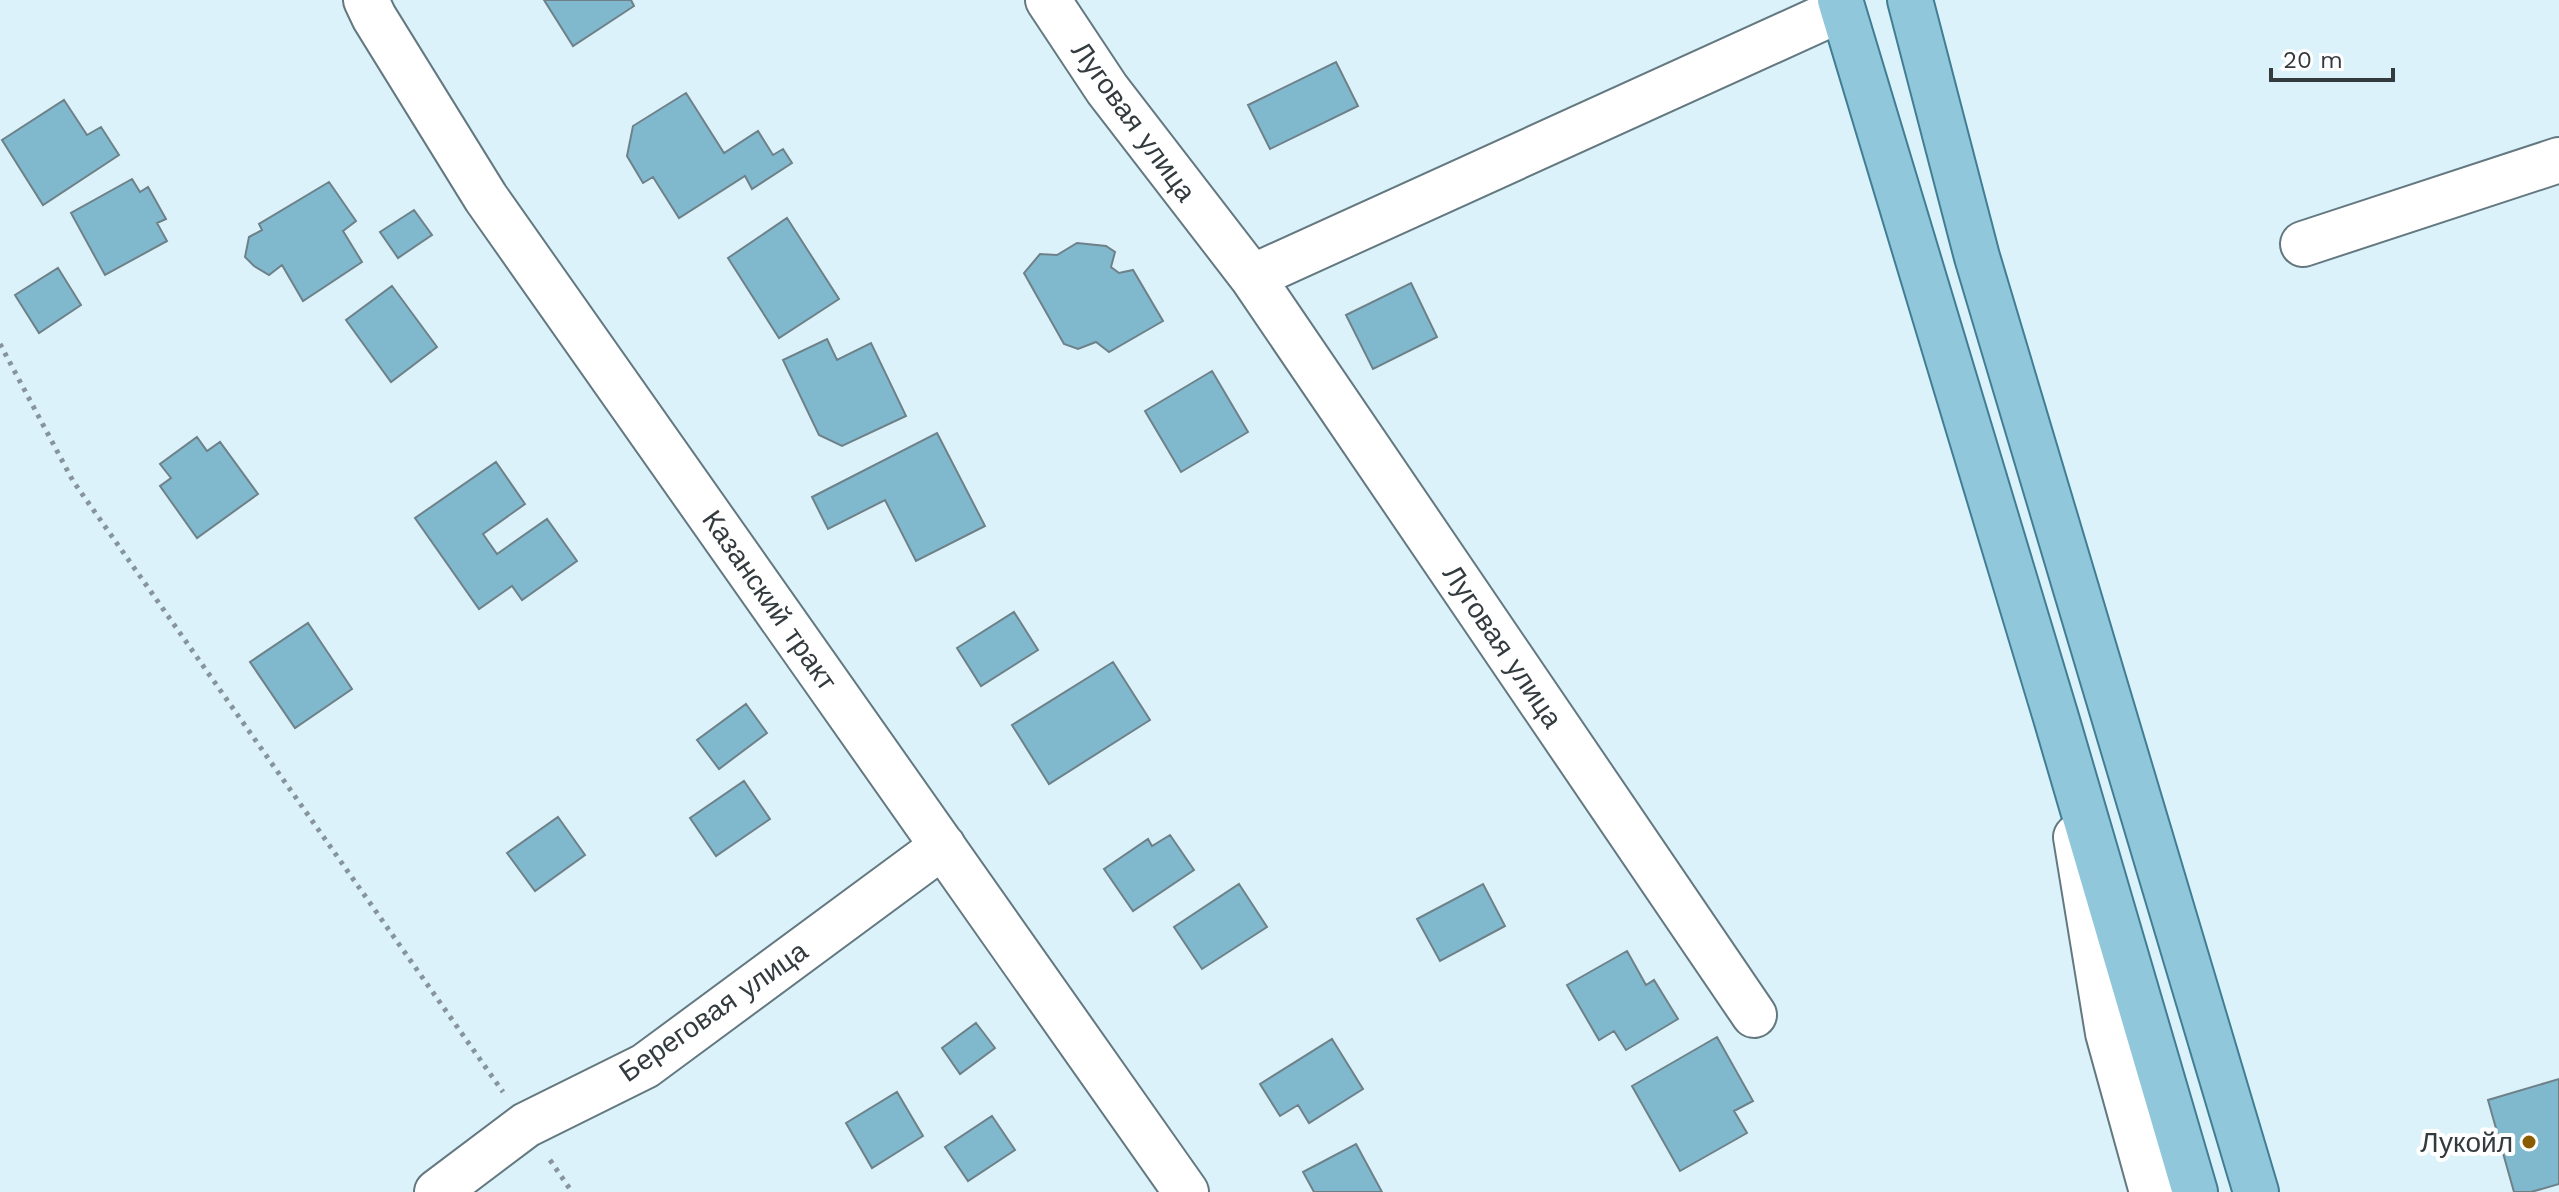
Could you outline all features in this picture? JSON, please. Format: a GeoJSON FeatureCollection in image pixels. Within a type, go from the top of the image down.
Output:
{"type":"FeatureCollection","features":[{"type":"Feature","properties":{"kind":"main road"},"geometry":{"type":"LineString","coordinates":[[1910,0],[1977,257],[2256,1192]]}},
{"type":"Feature","properties":{"kind":"main road"},"geometry":{"type":"LineString","coordinates":[[1841,4],[2195,1192]]}},
{"type":"Feature","properties":{"kind":"street","name":"Казанский тракт"},"geometry":{"type":"LineString","coordinates":[[366,0],[486,198],[1186,1192]]}},
{"type":"Feature","properties":{"kind":"street","name":"Луговая улица"},"geometry":{"type":"LineString","coordinates":[[1048,0],[1107,89],[1252,277],[1754,1015]]}},
{"type":"Feature","properties":{"kind":"street"},"geometry":{"type":"LineString","coordinates":[[1252,277],[1841,4]]}},
{"type":"Feature","properties":{"kind":"street"},"geometry":{"type":"LineString","coordinates":[[2303,244],[2559,160]]}},
{"type":"Feature","properties":{"kind":"street"},"geometry":{"type":"LineString","coordinates":[[2057,721],[2108,1033],[2152,1192]]}},
{"type":"Feature","properties":{"kind":"street","name":"Береговая улица"},"geometry":{"type":"LineString","coordinates":[[437,1192],[526,1125],[645,1066],[943,846]]}},
{"type":"Feature","properties":{"kind":"path"},"geometry":{"type":"LineString","coordinates":[[0,344],[73,481],[526,1125]]}},
{"type":"Feature","properties":{"kind":"building"},"geometry":{"type":"Polygon","coordinates":[[[544,0],[631,0],[634,6],[573,46],[544,0]]]}},
{"type":"Feature","properties":{"kind":"building"},"geometry":{"type":"Polygon","coordinates":[[[1336,62],[1358,106],[1270,149],[1248,105],[1336,62]]]}},
{"type":"Feature","properties":{"kind":"building"},"geometry":{"type":"Polygon","coordinates":[[[686,93],[724,153],[758,131],[773,155],[783,149],[792,163],[752,189],[745,176],[679,218],[653,177],[643,183],[627,156],[633,126],[686,93]]]}},
{"type":"Feature","properties":{"kind":"building"},"geometry":{"type":"Polygon","coordinates":[[[64,100],[87,135],[101,127],[119,155],[43,205],[2,140],[64,100]]]}},
{"type":"Feature","properties":{"kind":"building"},"geometry":{"type":"Polygon","coordinates":[[[132,179],[140,192],[148,187],[166,219],[157,223],[167,241],[105,275],[71,213],[132,179]]]}},
{"type":"Feature","properties":{"kind":"building"},"geometry":{"type":"Polygon","coordinates":[[[329,182],[356,221],[343,231],[362,262],[303,301],[282,265],[269,275],[245,257],[249,237],[262,230],[259,224],[329,182]]]}},
{"type":"Feature","properties":{"kind":"building"},"geometry":{"type":"Polygon","coordinates":[[[414,210],[432,235],[398,258],[380,232],[414,210]]]}},
{"type":"Feature","properties":{"kind":"building"},"geometry":{"type":"Polygon","coordinates":[[[787,218],[839,299],[779,338],[728,258],[787,218]]]}},
{"type":"Feature","properties":{"kind":"building"},"geometry":{"type":"Polygon","coordinates":[[[1077,243],[1106,246],[1115,252],[1111,267],[1119,273],[1133,270],[1163,321],[1109,352],[1096,342],[1078,349],[1064,344],[1024,273],[1040,254],[1057,255],[1077,243]]]}},
{"type":"Feature","properties":{"kind":"building"},"geometry":{"type":"Polygon","coordinates":[[[58,268],[81,305],[39,333],[15,295],[58,268]]]}},
{"type":"Feature","properties":{"kind":"building"},"geometry":{"type":"Polygon","coordinates":[[[1411,283],[1437,337],[1373,369],[1346,315],[1411,283]]]}},
{"type":"Feature","properties":{"kind":"building"},"geometry":{"type":"Polygon","coordinates":[[[392,286],[437,347],[391,382],[346,320],[392,286]]]}},
{"type":"Feature","properties":{"kind":"building"},"geometry":{"type":"Polygon","coordinates":[[[827,339],[837,360],[871,343],[906,416],[842,446],[819,435],[783,360],[827,339]]]}},
{"type":"Feature","properties":{"kind":"building"},"geometry":{"type":"Polygon","coordinates":[[[1212,371],[1248,432],[1181,472],[1145,411],[1212,371]]]}},
{"type":"Feature","properties":{"kind":"building"},"geometry":{"type":"Polygon","coordinates":[[[937,433],[985,526],[916,561],[885,500],[828,529],[812,497],[937,433]]]}},
{"type":"Feature","properties":{"kind":"building"},"geometry":{"type":"Polygon","coordinates":[[[197,437],[207,451],[220,442],[258,494],[197,538],[160,486],[171,478],[160,464],[197,437]]]}},
{"type":"Feature","properties":{"kind":"building"},"geometry":{"type":"Polygon","coordinates":[[[496,462],[525,504],[483,534],[497,554],[547,519],[577,561],[522,600],[512,586],[479,609],[415,518],[496,462]]]}},
{"type":"Feature","properties":{"kind":"building"},"geometry":{"type":"Polygon","coordinates":[[[1014,612],[1038,650],[981,686],[957,648],[1014,612]]]}},
{"type":"Feature","properties":{"kind":"building"},"geometry":{"type":"Polygon","coordinates":[[[308,623],[352,689],[295,728],[250,662],[308,623]]]}},
{"type":"Feature","properties":{"kind":"building"},"geometry":{"type":"Polygon","coordinates":[[[1113,662],[1150,720],[1049,784],[1012,725],[1113,662]]]}},
{"type":"Feature","properties":{"kind":"building"},"geometry":{"type":"Polygon","coordinates":[[[746,704],[767,733],[719,769],[697,740],[746,704]]]}},
{"type":"Feature","properties":{"kind":"building"},"geometry":{"type":"Polygon","coordinates":[[[744,781],[770,819],[716,856],[690,818],[744,781]]]}},
{"type":"Feature","properties":{"kind":"building"},"geometry":{"type":"Polygon","coordinates":[[[558,817],[585,855],[535,891],[507,853],[558,817]]]}},
{"type":"Feature","properties":{"kind":"building"},"geometry":{"type":"Polygon","coordinates":[[[1170,835],[1194,870],[1133,911],[1104,869],[1148,839],[1152,846],[1170,835]]]}},
{"type":"Feature","properties":{"kind":"building"},"geometry":{"type":"Polygon","coordinates":[[[1239,884],[1267,927],[1202,969],[1174,927],[1239,884]]]}},
{"type":"Feature","properties":{"kind":"building"},"geometry":{"type":"Polygon","coordinates":[[[1483,884],[1505,926],[1440,961],[1417,919],[1483,884]]]}},
{"type":"Feature","properties":{"kind":"building"},"geometry":{"type":"Polygon","coordinates":[[[1627,951],[1646,985],[1654,980],[1678,1019],[1626,1050],[1614,1031],[1599,1040],[1567,985],[1627,951]]]}},
{"type":"Feature","properties":{"kind":"building"},"geometry":{"type":"Polygon","coordinates":[[[976,1023],[995,1048],[960,1074],[942,1048],[976,1023]]]}},
{"type":"Feature","properties":{"kind":"building"},"geometry":{"type":"Polygon","coordinates":[[[1717,1037],[1753,1101],[1734,1111],[1747,1133],[1680,1171],[1632,1086],[1717,1037]]]}},
{"type":"Feature","properties":{"kind":"building"},"geometry":{"type":"Polygon","coordinates":[[[1332,1039],[1363,1089],[1309,1123],[1298,1105],[1280,1116],[1260,1084],[1332,1039]]]}},
{"type":"Feature","properties":{"kind":"building","name":"Лукойл"},"geometry":{"type":"Polygon","coordinates":[[[2559,1079],[2559,1184],[2531,1192],[2514,1192],[2488,1100],[2559,1079]]]}},
{"type":"Feature","properties":{"kind":"building"},"geometry":{"type":"Polygon","coordinates":[[[897,1092],[923,1136],[872,1168],[846,1123],[897,1092]]]}},
{"type":"Feature","properties":{"kind":"building"},"geometry":{"type":"Polygon","coordinates":[[[992,1116],[1015,1150],[968,1181],[945,1147],[992,1116]]]}},
{"type":"Feature","properties":{"kind":"building"},"geometry":{"type":"Polygon","coordinates":[[[1356,1144],[1382,1192],[1314,1192],[1303,1172],[1356,1144]]]}},
{"type":"Feature","properties":{"kind":"place","name":"Лукойл"},"geometry":{"type":"Point","coordinates":[2529,1142]}}]}
